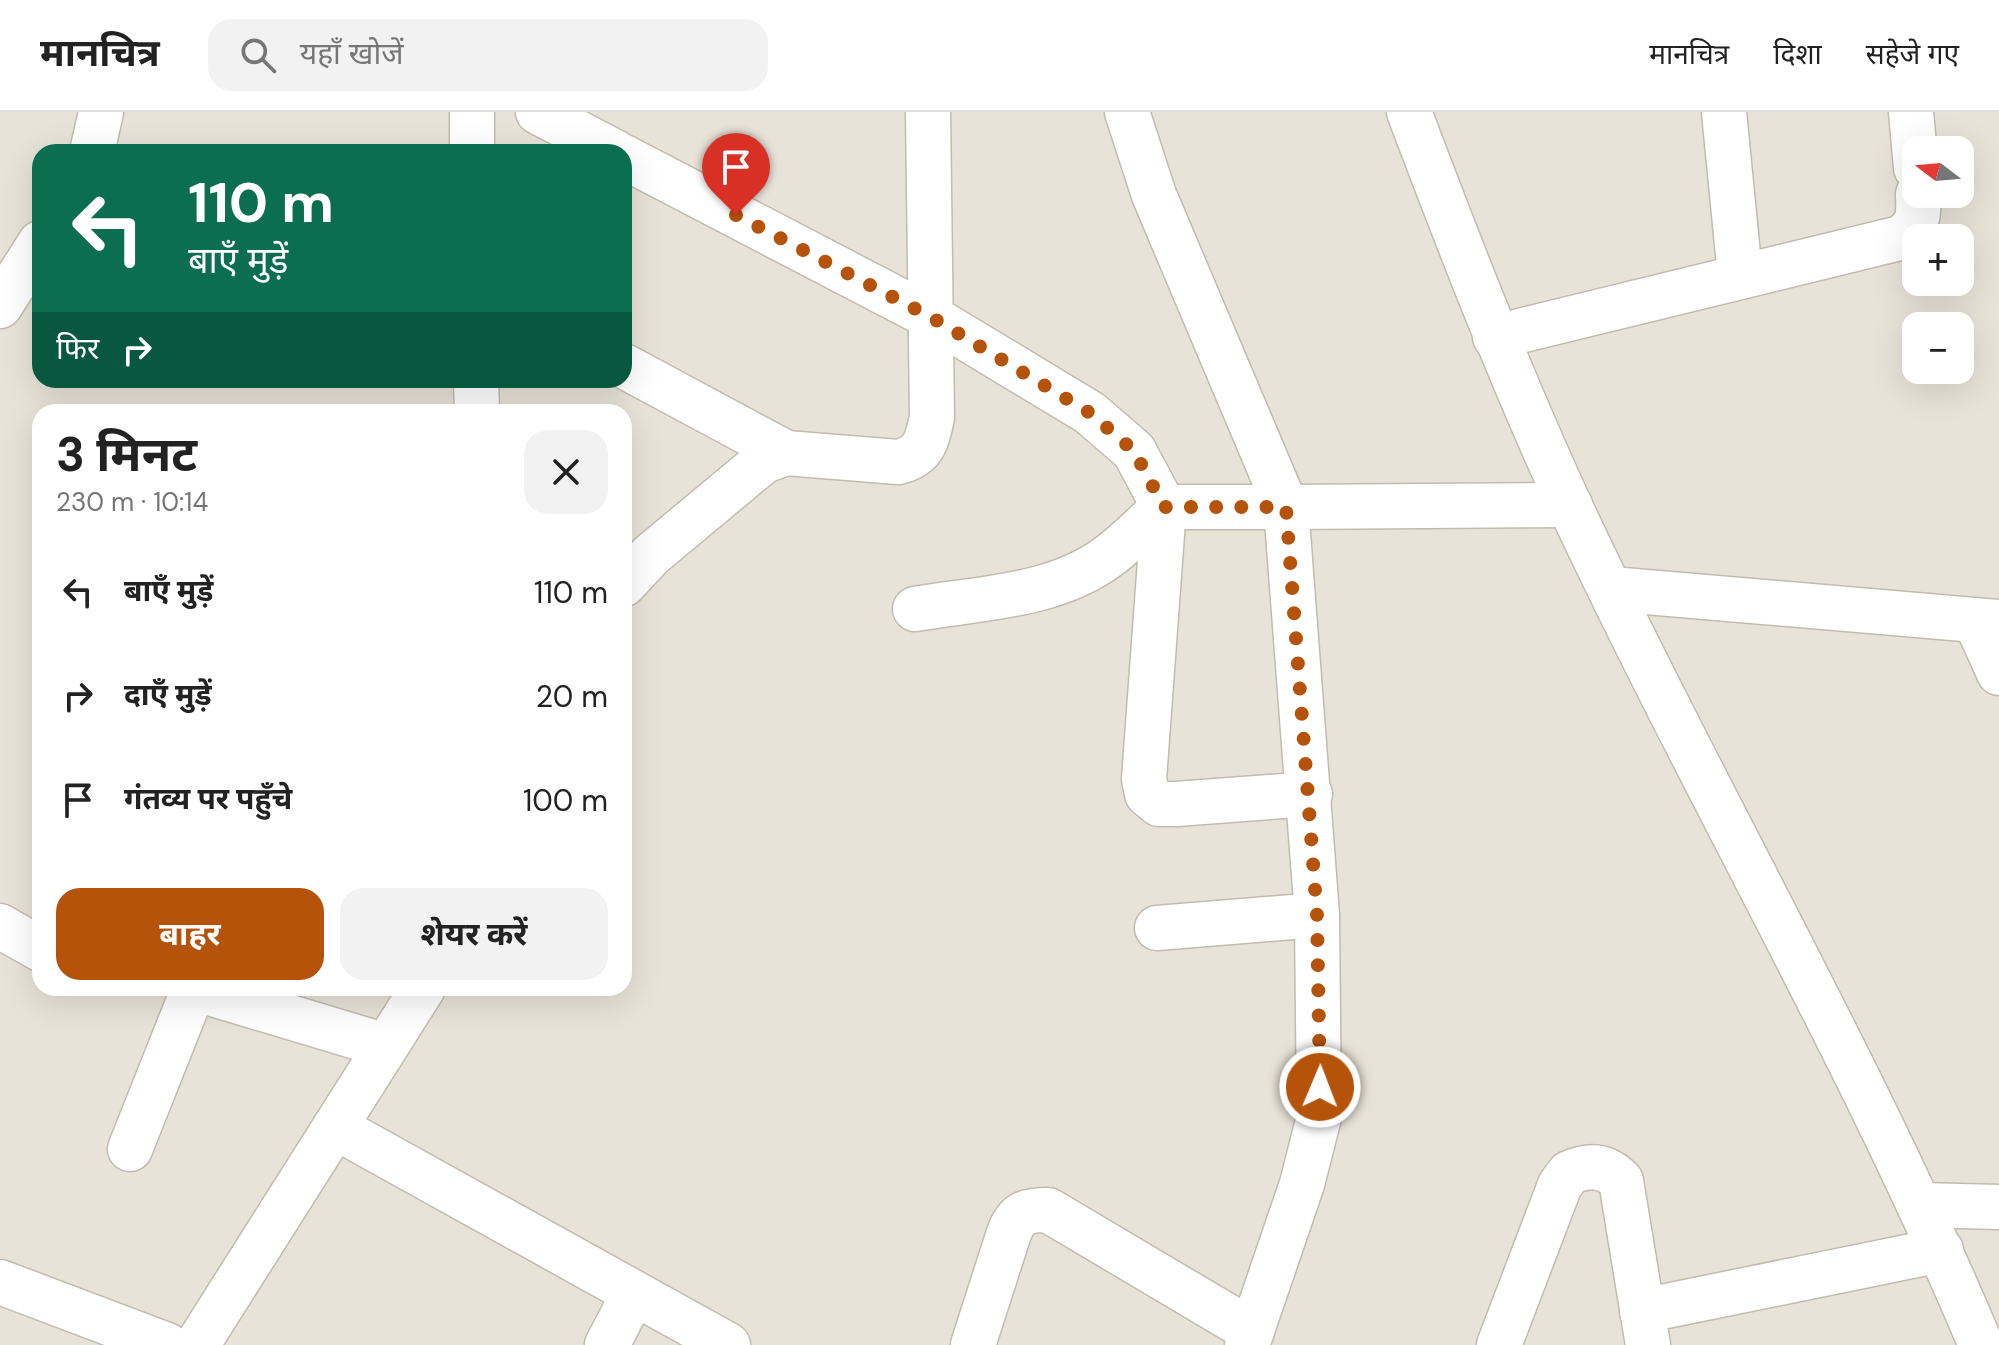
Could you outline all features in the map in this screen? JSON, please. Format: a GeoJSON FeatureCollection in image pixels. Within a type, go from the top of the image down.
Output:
{"type":"FeatureCollection","features":[{"type":"Feature","properties":{"kind":"street"},"geometry":{"type":"LineString","coordinates":[[94,144],[101,112]]}},
{"type":"Feature","properties":{"kind":"street"},"geometry":{"type":"LineString","coordinates":[[472,112],[472,144]]}},
{"type":"Feature","properties":{"kind":"street"},"geometry":{"type":"LineString","coordinates":[[538,112],[600,144]]}},
{"type":"Feature","properties":{"kind":"street"},"geometry":{"type":"LineString","coordinates":[[632,370],[786,453],[898,462],[913,458],[925,446],[932,417],[928,112]]}},
{"type":"Feature","properties":{"kind":"street"},"geometry":{"type":"LineString","coordinates":[[973,1345],[1009,1233],[1016,1217],[1029,1210],[1048,1210],[1249,1338],[1302,1184],[1319,1117],[1317,915],[1286,507],[1154,195],[1127,112]]}},
{"type":"Feature","properties":{"kind":"street"},"geometry":{"type":"LineString","coordinates":[[1409,112],[1495,337],[1570,505],[1921,1205],[1981,1345]]}},
{"type":"Feature","properties":{"kind":"street"},"geometry":{"type":"LineString","coordinates":[[1724,112],[1740,275]]}},
{"type":"Feature","properties":{"kind":"street"},"geometry":{"type":"LineString","coordinates":[[1911,112],[1913,136]]}},
{"type":"Feature","properties":{"kind":"street"},"geometry":{"type":"LineString","coordinates":[[632,161],[931,317],[1090,413],[1134,451],[1164,507],[1144,779],[1147,794],[1159,804],[1310,794]]}},
{"type":"Feature","properties":{"kind":"street"},"geometry":{"type":"LineString","coordinates":[[1495,337],[1900,238],[1914,229],[1919,208]]}},
{"type":"Feature","properties":{"kind":"street"},"geometry":{"type":"LineString","coordinates":[[0,306],[32,256]]}},
{"type":"Feature","properties":{"kind":"street"},"geometry":{"type":"LineString","coordinates":[[632,575],[651,555],[746,473],[786,453]]}},
{"type":"Feature","properties":{"kind":"street"},"geometry":{"type":"LineString","coordinates":[[915,609],[1044,588],[1074,577],[1108,557],[1164,507],[1570,505]]}},
{"type":"Feature","properties":{"kind":"street"},"geometry":{"type":"LineString","coordinates":[[1611,589],[1988,622],[1999,673]]}},
{"type":"Feature","properties":{"kind":"street"},"geometry":{"type":"LineString","coordinates":[[1157,928],[1317,915]]}},
{"type":"Feature","properties":{"kind":"street"},"geometry":{"type":"LineString","coordinates":[[0,926],[32,944]]}},
{"type":"Feature","properties":{"kind":"street"},"geometry":{"type":"LineString","coordinates":[[130,1149],[191,996]]}},
{"type":"Feature","properties":{"kind":"street"},"geometry":{"type":"LineString","coordinates":[[220,996],[386,1046]]}},
{"type":"Feature","properties":{"kind":"street"},"geometry":{"type":"LineString","coordinates":[[197,1345],[418,996]]}},
{"type":"Feature","properties":{"kind":"street"},"geometry":{"type":"LineString","coordinates":[[335,1127],[728,1345]]}},
{"type":"Feature","properties":{"kind":"street"},"geometry":{"type":"LineString","coordinates":[[1499,1345],[1560,1185],[1569,1173],[1580,1168],[1596,1166],[1612,1172],[1621,1181],[1645,1328],[1941,1250]]}},
{"type":"Feature","properties":{"kind":"street"},"geometry":{"type":"LineString","coordinates":[[1921,1205],[1999,1207]]}},
{"type":"Feature","properties":{"kind":"street"},"geometry":{"type":"LineString","coordinates":[[0,1282],[167,1345]]}},
{"type":"Feature","properties":{"kind":"street"},"geometry":{"type":"LineString","coordinates":[[607,1345],[633,1295]]}},
{"type":"Feature","properties":{"kind":"shaded area"},"geometry":{"type":"Polygon","coordinates":[[[0,112],[1999,112],[1999,1345],[0,1345],[0,112]]]}},
{"type":"Feature","properties":{"kind":"route"},"geometry":{"type":"LineString","coordinates":[[736,215],[931,317],[1090,413],[1134,451],[1151,477],[1164,507],[1286,507],[1310,794],[1317,915],[1320,1087]]}}]}
